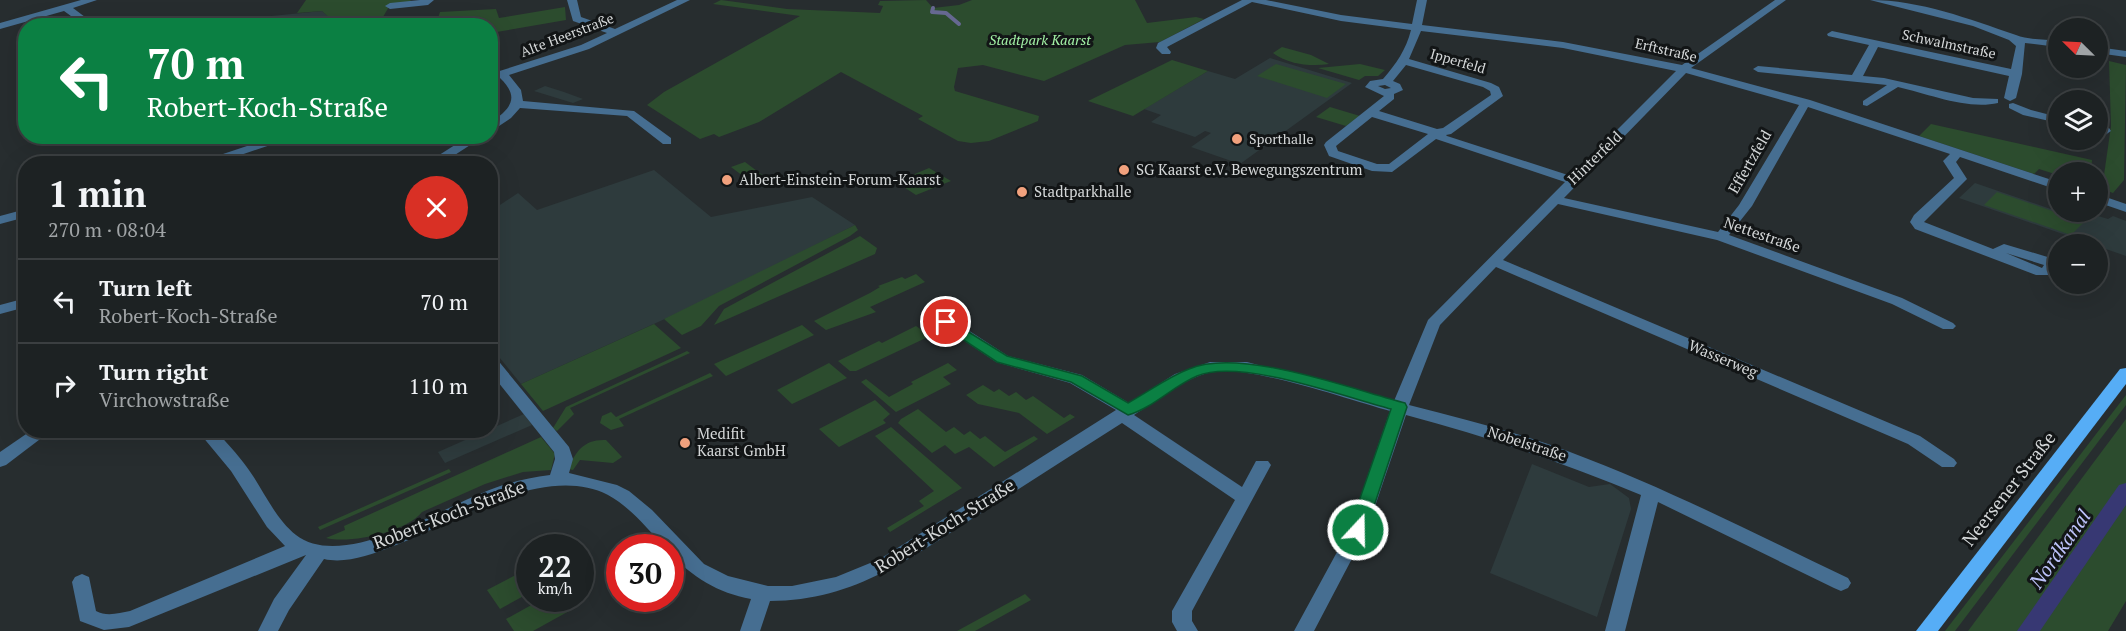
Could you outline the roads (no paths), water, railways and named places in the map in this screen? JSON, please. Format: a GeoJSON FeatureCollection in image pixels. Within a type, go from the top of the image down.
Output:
{"type":"FeatureCollection","features":[{"type":"Feature","properties":{"kind":"main road","name":"Neersener Straße"},"geometry":{"type":"LineString","coordinates":[[1926,631],[2126,373]]}},
{"type":"Feature","properties":{"kind":"street"},"geometry":{"type":"LineString","coordinates":[[25,18],[69,4],[92,0]]}},
{"type":"Feature","properties":{"kind":"street"},"geometry":{"type":"LineString","coordinates":[[390,6],[429,0]]}},
{"type":"Feature","properties":{"kind":"street"},"geometry":{"type":"LineString","coordinates":[[573,0],[576,19],[617,33]]}},
{"type":"Feature","properties":{"kind":"street","name":"Alte Heerstraße"},"geometry":{"type":"LineString","coordinates":[[498,75],[566,54],[617,33],[685,0]]}},
{"type":"Feature","properties":{"kind":"street"},"geometry":{"type":"LineString","coordinates":[[1166,52],[1161,48],[1162,45],[1251,0]]}},
{"type":"Feature","properties":{"kind":"street","name":"Erftstraße"},"geometry":{"type":"LineString","coordinates":[[1251,0],[1302,12],[1547,42],[1684,69],[1806,102],[2048,183]]}},
{"type":"Feature","properties":{"kind":"street"},"geometry":{"type":"LineString","coordinates":[[1422,0],[1417,26],[1405,62],[1387,88],[1390,97],[1372,114],[1332,143],[1330,150],[1337,155],[1372,167],[1389,168],[1397,165],[1437,133]]}},
{"type":"Feature","properties":{"kind":"street","name":"Hinterfeld"},"geometry":{"type":"LineString","coordinates":[[1304,631],[1358,530],[1427,333],[1440,315],[1557,200],[1560,192],[1575,182],[1684,69],[1781,0]]}},
{"type":"Feature","properties":{"kind":"street"},"geometry":{"type":"LineString","coordinates":[[1875,0],[1914,4],[2002,30],[2017,39],[2048,43]]}},
{"type":"Feature","properties":{"kind":"street"},"geometry":{"type":"LineString","coordinates":[[69,4],[84,18]]}},
{"type":"Feature","properties":{"kind":"street"},"geometry":{"type":"LineString","coordinates":[[0,26],[18,20]]}},
{"type":"Feature","properties":{"kind":"street","name":"Schwalmstraße"},"geometry":{"type":"LineString","coordinates":[[1832,34],[2017,74]]}},
{"type":"Feature","properties":{"kind":"street"},"geometry":{"type":"LineString","coordinates":[[2012,102],[2021,45],[2017,39]]}},
{"type":"Feature","properties":{"kind":"street"},"geometry":{"type":"LineString","coordinates":[[1856,78],[1875,43]]}},
{"type":"Feature","properties":{"kind":"street"},"geometry":{"type":"LineString","coordinates":[[2108,52],[2126,54]]}},
{"type":"Feature","properties":{"kind":"street","name":"Ipperfeld"},"geometry":{"type":"LineString","coordinates":[[1405,62],[1487,85],[1497,93],[1447,131],[1437,133]]}},
{"type":"Feature","properties":{"kind":"street"},"geometry":{"type":"LineString","coordinates":[[1758,69],[1856,78],[1896,84],[1973,101],[2012,102],[2027,113],[2048,118]]}},
{"type":"Feature","properties":{"kind":"street"},"geometry":{"type":"LineString","coordinates":[[498,77],[518,90],[517,104],[498,122]]}},
{"type":"Feature","properties":{"kind":"street"},"geometry":{"type":"LineString","coordinates":[[1868,103],[1896,84]]}},
{"type":"Feature","properties":{"kind":"street","name":"Effertzfeld"},"geometry":{"type":"LineString","coordinates":[[1721,237],[1745,206],[1806,102]]}},
{"type":"Feature","properties":{"kind":"street"},"geometry":{"type":"LineString","coordinates":[[517,104],[630,113],[667,141]]}},
{"type":"Feature","properties":{"kind":"street"},"geometry":{"type":"LineString","coordinates":[[1372,114],[1437,133],[1443,139],[1575,182]]}},
{"type":"Feature","properties":{"kind":"street"},"geometry":{"type":"LineString","coordinates":[[221,156],[255,144]]}},
{"type":"Feature","properties":{"kind":"street"},"geometry":{"type":"LineString","coordinates":[[444,156],[464,144]]}},
{"type":"Feature","properties":{"kind":"street"},"geometry":{"type":"LineString","coordinates":[[1959,152],[1949,161],[1961,177],[1960,181],[1917,222],[1926,231],[1994,255],[2004,248],[2048,260]]}},
{"type":"Feature","properties":{"kind":"street","name":"Nettestraße"},"geometry":{"type":"LineString","coordinates":[[1557,200],[1721,237],[1897,301],[1948,327]]}},
{"type":"Feature","properties":{"kind":"street"},"geometry":{"type":"LineString","coordinates":[[2108,202],[2126,208]]}},
{"type":"Feature","properties":{"kind":"street"},"geometry":{"type":"LineString","coordinates":[[0,220],[18,215]]}},
{"type":"Feature","properties":{"kind":"street","name":"Wasserweg"},"geometry":{"type":"LineString","coordinates":[[1494,261],[1914,440],[1948,463]]}},
{"type":"Feature","properties":{"kind":"street"},"geometry":{"type":"LineString","coordinates":[[0,310],[18,304]]}},
{"type":"Feature","properties":{"kind":"street"},"geometry":{"type":"LineString","coordinates":[[936,307],[946,322],[1002,359],[1076,379],[1245,498]]}},
{"type":"Feature","properties":{"kind":"street","name":"Robert-Koch-Straße"},"geometry":{"type":"LineString","coordinates":[[310,549],[345,552],[377,544],[506,491],[535,482],[582,480],[613,490],[636,507],[697,569],[724,585],[762,595],[794,594],[846,583],[887,564],[1125,412],[1194,372],[1228,366],[1270,372],[1400,407]]}},
{"type":"Feature","properties":{"kind":"street"},"geometry":{"type":"LineString","coordinates":[[498,371],[563,451],[564,459],[558,480]]}},
{"type":"Feature","properties":{"kind":"street","name":"Nobelstraße"},"geometry":{"type":"LineString","coordinates":[[1400,407],[1534,445],[1651,492],[1841,583]]}},
{"type":"Feature","properties":{"kind":"street"},"geometry":{"type":"LineString","coordinates":[[1,461],[33,438]]}},
{"type":"Feature","properties":{"kind":"street"},"geometry":{"type":"LineString","coordinates":[[212,438],[239,469],[278,528],[310,549]]}},
{"type":"Feature","properties":{"kind":"street"},"geometry":{"type":"LineString","coordinates":[[1188,631],[1182,622],[1182,611],[1262,465]]}},
{"type":"Feature","properties":{"kind":"street"},"geometry":{"type":"LineString","coordinates":[[1615,631],[1651,492]]}},
{"type":"Feature","properties":{"kind":"street"},"geometry":{"type":"LineString","coordinates":[[81,582],[87,615],[94,620],[116,622],[135,617],[310,549]]}},
{"type":"Feature","properties":{"kind":"street"},"geometry":{"type":"LineString","coordinates":[[268,631],[310,549]]}},
{"type":"Feature","properties":{"kind":"street"},"geometry":{"type":"LineString","coordinates":[[750,631],[762,595]]}},
{"type":"Feature","properties":{"kind":"waterway"},"geometry":{"type":"LineString","coordinates":[[933,8],[932,12],[946,13],[959,24]]}},
{"type":"Feature","properties":{"kind":"waterway","name":"Nordkanal"},"geometry":{"type":"LineString","coordinates":[[2028,631],[2126,490]]}},
{"type":"Feature","properties":{"kind":"place","name":"Sporthalle"},"geometry":{"type":"Point","coordinates":[1237,139]}},
{"type":"Feature","properties":{"kind":"place","name":"SG Kaarst e.V. Bewegungszentrum"},"geometry":{"type":"Point","coordinates":[1124,170]}},
{"type":"Feature","properties":{"kind":"place","name":"Albert-Einstein-Forum-Kaarst"},"geometry":{"type":"Point","coordinates":[727,180]}},
{"type":"Feature","properties":{"kind":"place","name":"Stadtparkhalle"},"geometry":{"type":"Point","coordinates":[1022,192]}},
{"type":"Feature","properties":{"kind":"place","name":"Medifit Kaarst GmbH"},"geometry":{"type":"Point","coordinates":[685,443]}},
{"type":"Feature","properties":{"kind":"park label","name":"Stadtpark Kaarst"},"geometry":{"type":"Point","coordinates":[1040,40]}}]}
